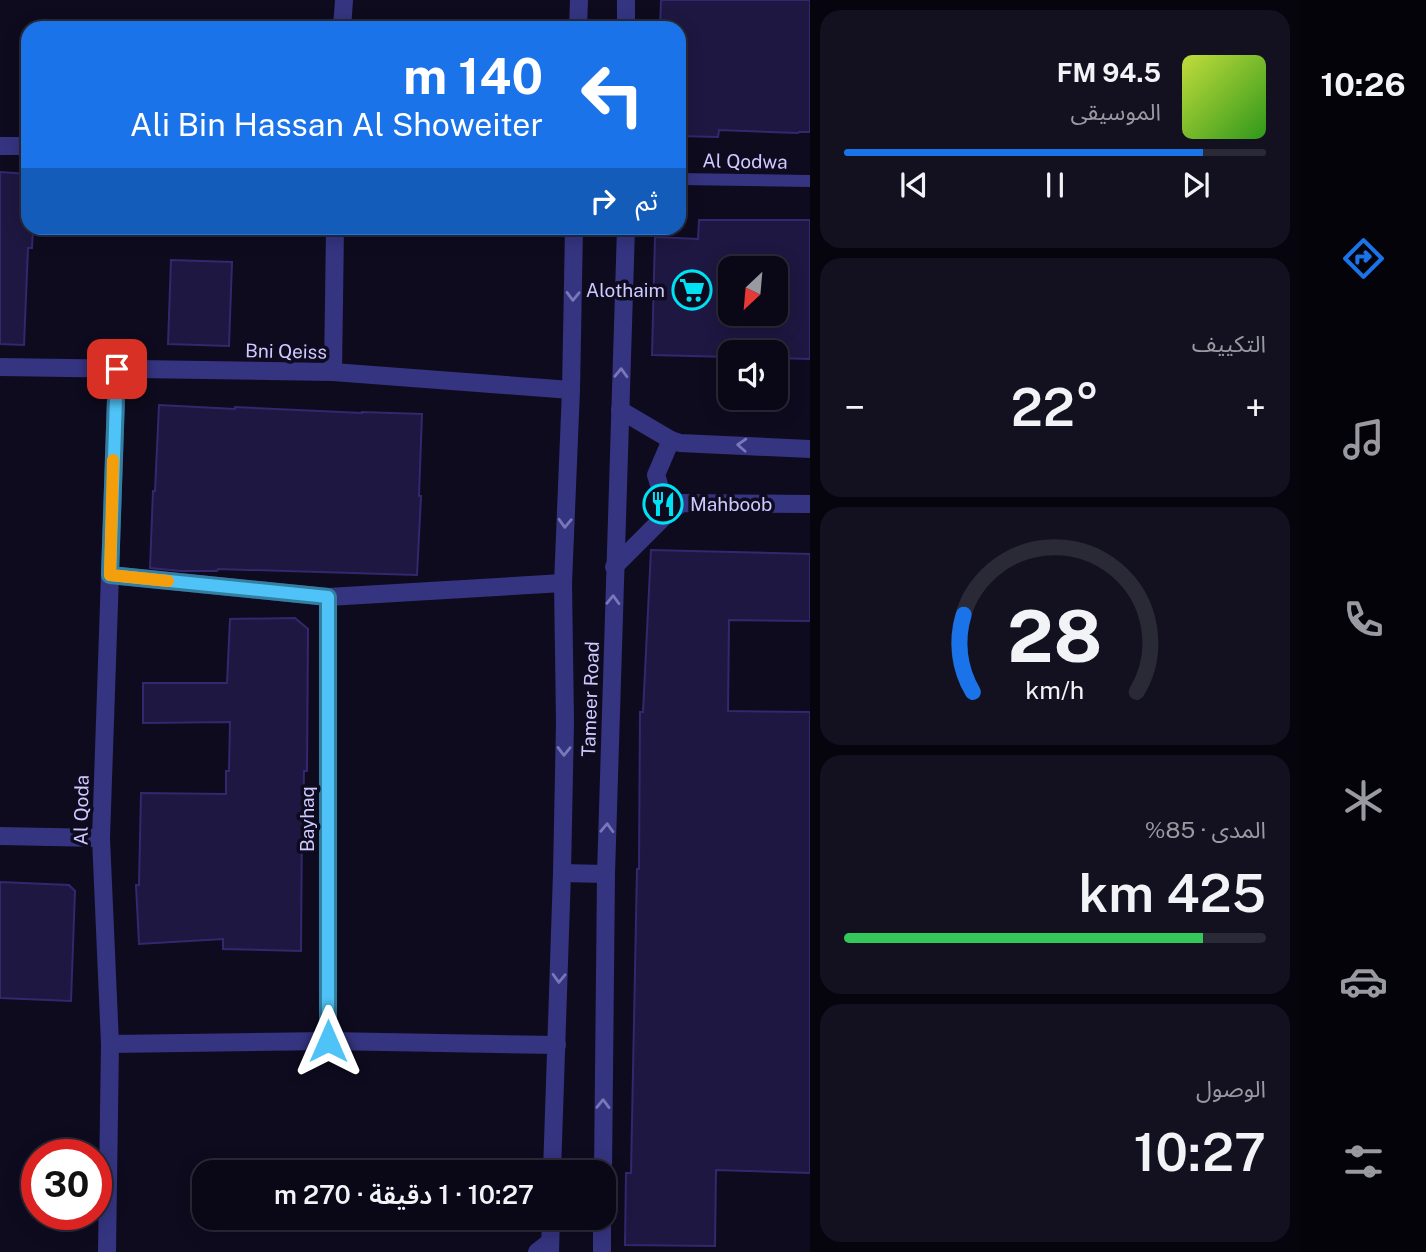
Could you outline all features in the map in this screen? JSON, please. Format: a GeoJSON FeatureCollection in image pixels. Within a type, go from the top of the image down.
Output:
{"type":"FeatureCollection","features":[{"type":"Feature","properties":{"kind":"street"},"geometry":{"type":"LineString","coordinates":[[342,21],[344,0]]}},
{"type":"Feature","properties":{"kind":"street"},"geometry":{"type":"LineString","coordinates":[[578,21],[579,0]]}},
{"type":"Feature","properties":{"kind":"street"},"geometry":{"type":"LineString","coordinates":[[626,0],[626,21]]}},
{"type":"Feature","properties":{"kind":"street"},"geometry":{"type":"LineString","coordinates":[[0,146],[21,146]]}},
{"type":"Feature","properties":{"kind":"street"},"geometry":{"type":"LineString","coordinates":[[333,372],[335,235]]}},
{"type":"Feature","properties":{"kind":"street"},"geometry":{"type":"LineString","coordinates":[[552,1160],[562,873],[565,722],[563,583],[574,235]]}},
{"type":"Feature","properties":{"kind":"street","name":"Tameer Road"},"geometry":{"type":"LineString","coordinates":[[603,1160],[606,874],[626,235]]}},
{"type":"Feature","properties":{"kind":"street","name":"Bni Qeiss"},"geometry":{"type":"LineString","coordinates":[[0,367],[333,372],[571,390]]}},
{"type":"Feature","properties":{"kind":"street","name":"Al Qoda"},"geometry":{"type":"LineString","coordinates":[[107,1252],[110,1044],[101,838],[117,369]]}},
{"type":"Feature","properties":{"kind":"street"},"geometry":{"type":"LineString","coordinates":[[620,410],[680,443],[810,449]]}},
{"type":"Feature","properties":{"kind":"street"},"geometry":{"type":"LineString","coordinates":[[668,513],[656,475],[671,440]]}},
{"type":"Feature","properties":{"kind":"street"},"geometry":{"type":"LineString","coordinates":[[614,567],[668,513],[682,503],[810,504]]}},
{"type":"Feature","properties":{"kind":"street"},"geometry":{"type":"LineString","coordinates":[[110,575],[328,597],[563,583]]}},
{"type":"Feature","properties":{"kind":"street","name":"Bayhaq"},"geometry":{"type":"LineString","coordinates":[[328,597],[328,1041]]}},
{"type":"Feature","properties":{"kind":"street"},"geometry":{"type":"LineString","coordinates":[[0,836],[101,838]]}},
{"type":"Feature","properties":{"kind":"street"},"geometry":{"type":"LineString","coordinates":[[562,873],[606,874]]}},
{"type":"Feature","properties":{"kind":"street"},"geometry":{"type":"LineString","coordinates":[[110,1044],[328,1041],[557,1045]]}},
{"type":"Feature","properties":{"kind":"street"},"geometry":{"type":"LineString","coordinates":[[545,1249],[549,1230]]}},
{"type":"Feature","properties":{"kind":"street"},"geometry":{"type":"LineString","coordinates":[[602,1230],[602,1252]]}},
{"type":"Feature","properties":{"kind":"lane","name":"Al Qodwa"},"geometry":{"type":"LineString","coordinates":[[686,179],[810,181]]}},
{"type":"Feature","properties":{"kind":"building"},"geometry":{"type":"Polygon","coordinates":[[[661,0],[810,0],[810,132],[719,130],[718,137],[686,136],[686,21],[660,21],[661,0]]]}},
{"type":"Feature","properties":{"kind":"building"},"geometry":{"type":"Polygon","coordinates":[[[0,172],[21,174],[21,235],[33,235],[32,248],[28,248],[24,345],[0,344],[0,172]]]}},
{"type":"Feature","properties":{"kind":"building","name":"Alothaim"},"geometry":{"type":"Polygon","coordinates":[[[699,220],[810,220],[810,359],[788,358],[788,340],[718,340],[718,357],[652,355],[655,237],[698,239],[699,220]]]}},
{"type":"Feature","properties":{"kind":"building"},"geometry":{"type":"Polygon","coordinates":[[[171,260],[232,262],[229,346],[168,344],[171,260]]]}},
{"type":"Feature","properties":{"kind":"building"},"geometry":{"type":"Polygon","coordinates":[[[159,405],[422,414],[417,575],[218,569],[181,571],[150,568],[159,405]]]}},
{"type":"Feature","properties":{"kind":"building"},"geometry":{"type":"Polygon","coordinates":[[[651,550],[810,554],[810,621],[729,620],[728,711],[810,712],[810,1173],[716,1170],[715,1246],[625,1245],[626,1173],[631,1173],[640,712],[643,712],[651,550]]]}},
{"type":"Feature","properties":{"kind":"building"},"geometry":{"type":"Polygon","coordinates":[[[295,618],[308,629],[301,951],[223,949],[223,939],[139,944],[136,885],[139,885],[141,793],[226,794],[230,722],[143,723],[143,683],[227,683],[230,619],[295,618]]]}},
{"type":"Feature","properties":{"kind":"building"},"geometry":{"type":"Polygon","coordinates":[[[0,882],[69,885],[75,891],[71,1001],[0,998],[0,882]]]}},
{"type":"Feature","properties":{"kind":"slow traffic"},"geometry":{"type":"LineString","coordinates":[[113,460],[110,575],[168,581]]}},
{"type":"Feature","properties":{"kind":"place","name":"Alothaim"},"geometry":{"type":"Point","coordinates":[692,290]}},
{"type":"Feature","properties":{"kind":"place","name":"Mahboob"},"geometry":{"type":"Point","coordinates":[663,504]}},
{"type":"Feature","properties":{"kind":"route"},"geometry":{"type":"LineString","coordinates":[[117,369],[110,575],[328,597],[328,1041]]}}]}
